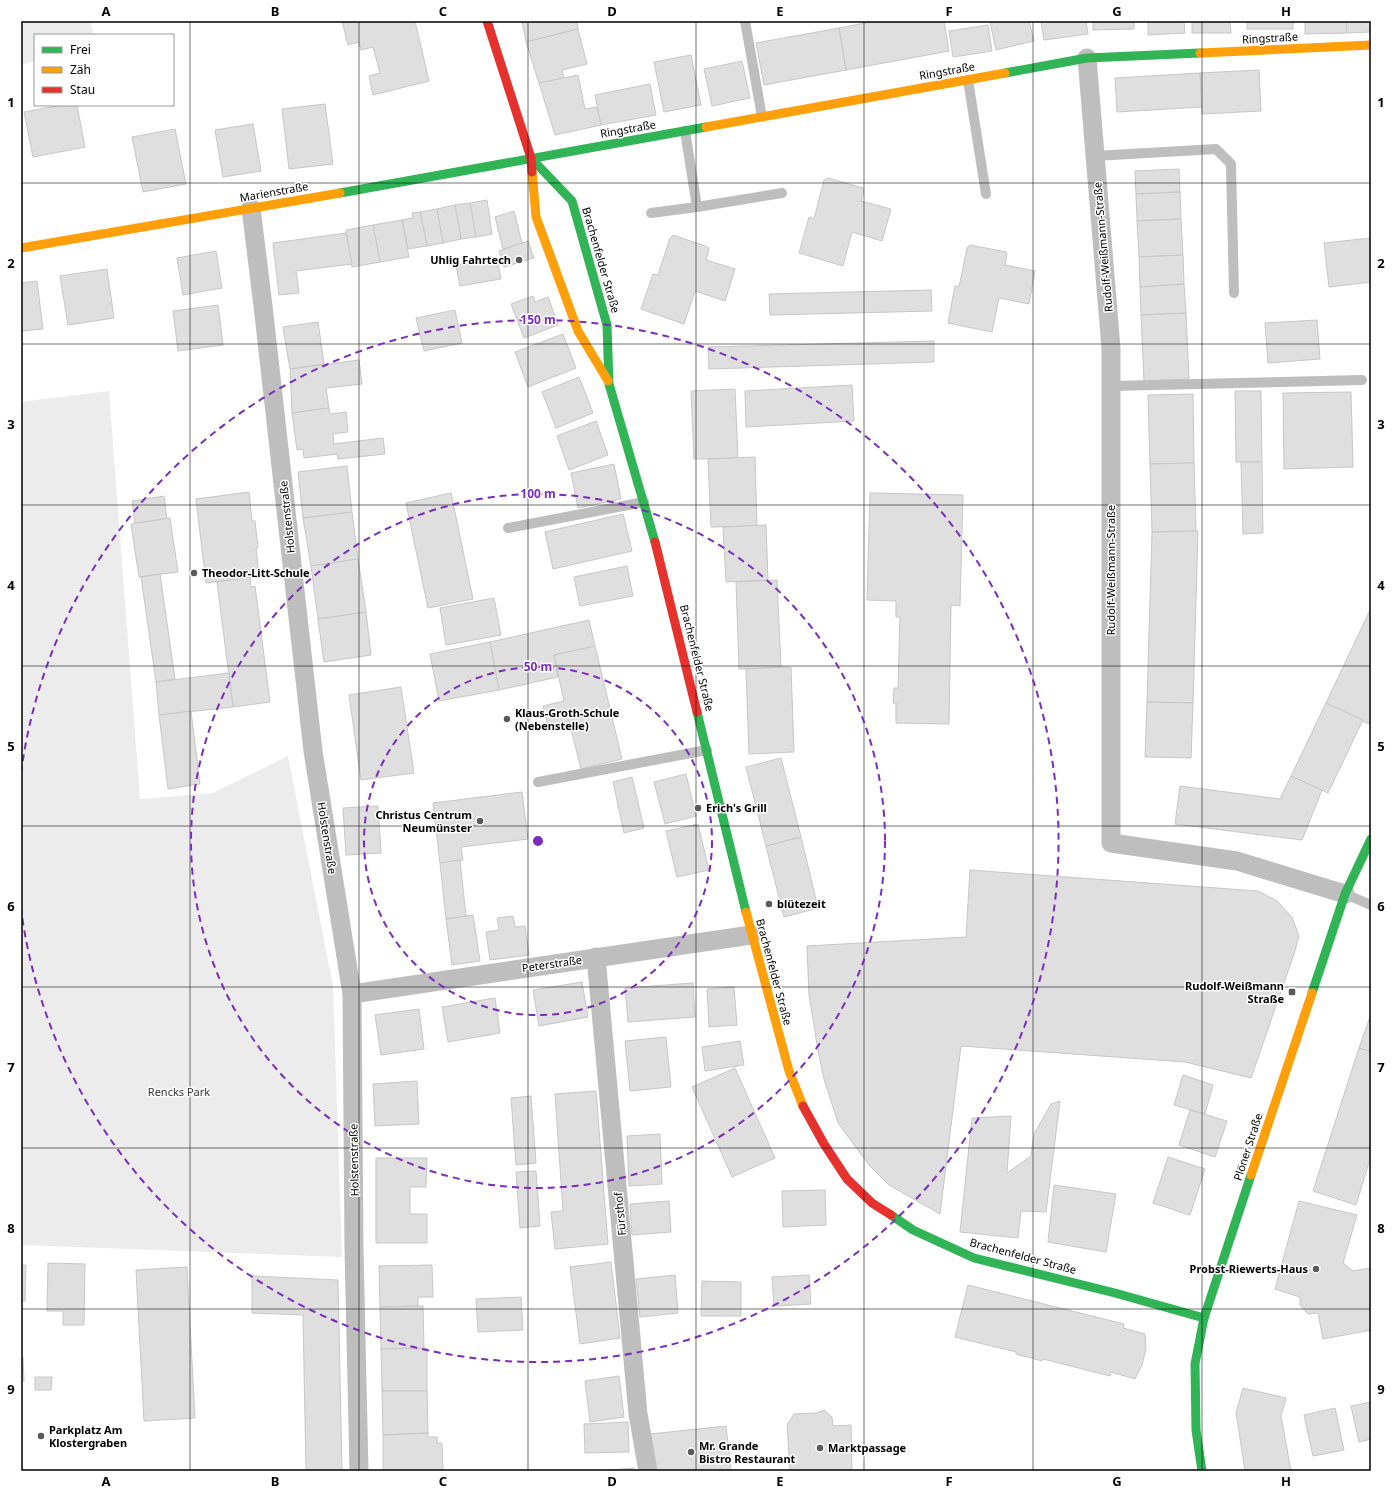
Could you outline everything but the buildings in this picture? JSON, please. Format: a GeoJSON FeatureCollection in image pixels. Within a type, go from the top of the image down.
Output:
{"type":"FeatureCollection","features":[{"type":"Feature","properties":{"kind":"street","name":"Brachenfelder Straße"},"geometry":{"type":"LineString","coordinates":[[487,21],[531,158],[536,217],[578,331],[609,384],[644,502],[661,561],[751,935],[789,1071],[805,1110],[824,1144],[848,1179],[872,1203],[913,1230],[974,1258],[1115,1293],[1204,1318]]}},
{"type":"Feature","properties":{"kind":"street","name":"Ringstraße"},"geometry":{"type":"LineString","coordinates":[[531,158],[1087,58],[1371,45]]}},
{"type":"Feature","properties":{"kind":"street","name":"Rudolf-Weißmann-Straße"},"geometry":{"type":"LineString","coordinates":[[1087,58],[1111,348],[1111,843],[1237,861],[1345,894]]}},
{"type":"Feature","properties":{"kind":"street","name":"Brachenfelder Straße"},"geometry":{"type":"LineString","coordinates":[[531,158],[572,200],[607,325],[609,384]]}},
{"type":"Feature","properties":{"kind":"street","name":"Marienstraße"},"geometry":{"type":"LineString","coordinates":[[21,248],[531,158]]}},
{"type":"Feature","properties":{"kind":"street","name":"Holstenstraße"},"geometry":{"type":"LineString","coordinates":[[250,208],[265,322],[313,751],[352,994],[354,1257],[359,1471]]}},
{"type":"Feature","properties":{"kind":"street","name":"Plöner Straße"},"geometry":{"type":"LineString","coordinates":[[1202,1471],[1196,1430],[1195,1364],[1204,1318],[1345,894],[1371,839]]}},
{"type":"Feature","properties":{"kind":"street","name":"Peterstraße"},"geometry":{"type":"LineString","coordinates":[[352,994],[751,935]]}},
{"type":"Feature","properties":{"kind":"street","name":"Fürsthof"},"geometry":{"type":"LineString","coordinates":[[596,957],[638,1414],[648,1471]]}},
{"type":"Feature","properties":{"kind":"lane"},"geometry":{"type":"LineString","coordinates":[[745,21],[762,116]]}},
{"type":"Feature","properties":{"kind":"lane"},"geometry":{"type":"LineString","coordinates":[[968,80],[986,194]]}},
{"type":"Feature","properties":{"kind":"lane"},"geometry":{"type":"LineString","coordinates":[[685,131],[697,207]]}},
{"type":"Feature","properties":{"kind":"lane"},"geometry":{"type":"LineString","coordinates":[[1095,156],[1216,149],[1231,164],[1234,294]]}},
{"type":"Feature","properties":{"kind":"lane"},"geometry":{"type":"LineString","coordinates":[[651,213],[782,193]]}},
{"type":"Feature","properties":{"kind":"lane"},"geometry":{"type":"LineString","coordinates":[[1111,386],[1362,380]]}},
{"type":"Feature","properties":{"kind":"lane"},"geometry":{"type":"LineString","coordinates":[[508,528],[644,502]]}},
{"type":"Feature","properties":{"kind":"lane"},"geometry":{"type":"LineString","coordinates":[[538,782],[707,750]]}},
{"type":"Feature","properties":{"kind":"lane"},"geometry":{"type":"LineString","coordinates":[[1345,894],[1371,905]]}},
{"type":"Feature","properties":{"kind":"green space"},"geometry":{"type":"Polygon","coordinates":[[[21,21],[90,21],[94,34],[34,34],[34,61],[21,65],[21,21]]]}},
{"type":"Feature","properties":{"kind":"green space","name":"Rencks Park"},"geometry":{"type":"Polygon","coordinates":[[[109,391],[140,799],[213,793],[288,756],[333,986],[342,1257],[21,1245],[21,402],[109,391]]]}},
{"type":"Feature","properties":{"kind":"traffic: fast"},"geometry":{"type":"LineString","coordinates":[[1005,73],[1087,58],[1200,53]]}},
{"type":"Feature","properties":{"kind":"traffic: fast"},"geometry":{"type":"LineString","coordinates":[[340,193],[706,127]]}},
{"type":"Feature","properties":{"kind":"traffic: fast"},"geometry":{"type":"LineString","coordinates":[[531,158],[572,201],[607,325],[609,384],[655,542]]}},
{"type":"Feature","properties":{"kind":"traffic: fast"},"geometry":{"type":"LineString","coordinates":[[697,712],[746,912]]}},
{"type":"Feature","properties":{"kind":"traffic: fast"},"geometry":{"type":"LineString","coordinates":[[1312,993],[1345,894],[1371,839]]}},
{"type":"Feature","properties":{"kind":"traffic: fast"},"geometry":{"type":"LineString","coordinates":[[1202,1471],[1196,1430],[1195,1364],[1204,1318],[1251,1175]]}},
{"type":"Feature","properties":{"kind":"traffic: fast"},"geometry":{"type":"LineString","coordinates":[[891,1215],[913,1230],[974,1258],[1115,1293],[1204,1318]]}},
{"type":"Feature","properties":{"kind":"traffic: slow"},"geometry":{"type":"LineString","coordinates":[[1200,53],[1371,45]]}},
{"type":"Feature","properties":{"kind":"traffic: slow"},"geometry":{"type":"LineString","coordinates":[[706,127],[1005,73]]}},
{"type":"Feature","properties":{"kind":"traffic: slow"},"geometry":{"type":"LineString","coordinates":[[532,172],[536,217],[578,331],[608,381]]}},
{"type":"Feature","properties":{"kind":"traffic: slow"},"geometry":{"type":"LineString","coordinates":[[21,248],[340,193]]}},
{"type":"Feature","properties":{"kind":"traffic: slow"},"geometry":{"type":"LineString","coordinates":[[746,912],[789,1071],[803,1106]]}},
{"type":"Feature","properties":{"kind":"traffic: slow"},"geometry":{"type":"LineString","coordinates":[[1251,1175],[1312,993]]}},
{"type":"Feature","properties":{"kind":"traffic: jam"},"geometry":{"type":"LineString","coordinates":[[487,21],[531,158],[532,172]]}},
{"type":"Feature","properties":{"kind":"traffic: jam"},"geometry":{"type":"LineString","coordinates":[[655,542],[697,712]]}},
{"type":"Feature","properties":{"kind":"traffic: jam"},"geometry":{"type":"LineString","coordinates":[[803,1106],[824,1144],[847,1179],[872,1203],[891,1215]]}},
{"type":"Feature","properties":{"kind":"place","name":"Uhlig Fahrtech"},"geometry":{"type":"Point","coordinates":[519,260]}},
{"type":"Feature","properties":{"kind":"place","name":"Theodor-Litt-Schule"},"geometry":{"type":"Point","coordinates":[194,573]}},
{"type":"Feature","properties":{"kind":"place","name":"Klaus-Groth-Schule (Nebenstelle)"},"geometry":{"type":"Point","coordinates":[507,719]}},
{"type":"Feature","properties":{"kind":"place","name":"Erich's Grill"},"geometry":{"type":"Point","coordinates":[698,808]}},
{"type":"Feature","properties":{"kind":"place","name":"Christus Centrum Neumünster"},"geometry":{"type":"Point","coordinates":[480,821]}},
{"type":"Feature","properties":{"kind":"place","name":"blütezeit"},"geometry":{"type":"Point","coordinates":[769,904]}},
{"type":"Feature","properties":{"kind":"place","name":"Rudolf-Weißmann Straße"},"geometry":{"type":"Point","coordinates":[1292,992]}},
{"type":"Feature","properties":{"kind":"place","name":"Probst-Riewerts-Haus"},"geometry":{"type":"Point","coordinates":[1316,1269]}},
{"type":"Feature","properties":{"kind":"place","name":"Parkplatz Am Klostergraben"},"geometry":{"type":"Point","coordinates":[41,1436]}},
{"type":"Feature","properties":{"kind":"place","name":"Marktpassage"},"geometry":{"type":"Point","coordinates":[820,1448]}},
{"type":"Feature","properties":{"kind":"place","name":"Mr. Grande Bistro Restaurant"},"geometry":{"type":"Point","coordinates":[691,1452]}}]}
